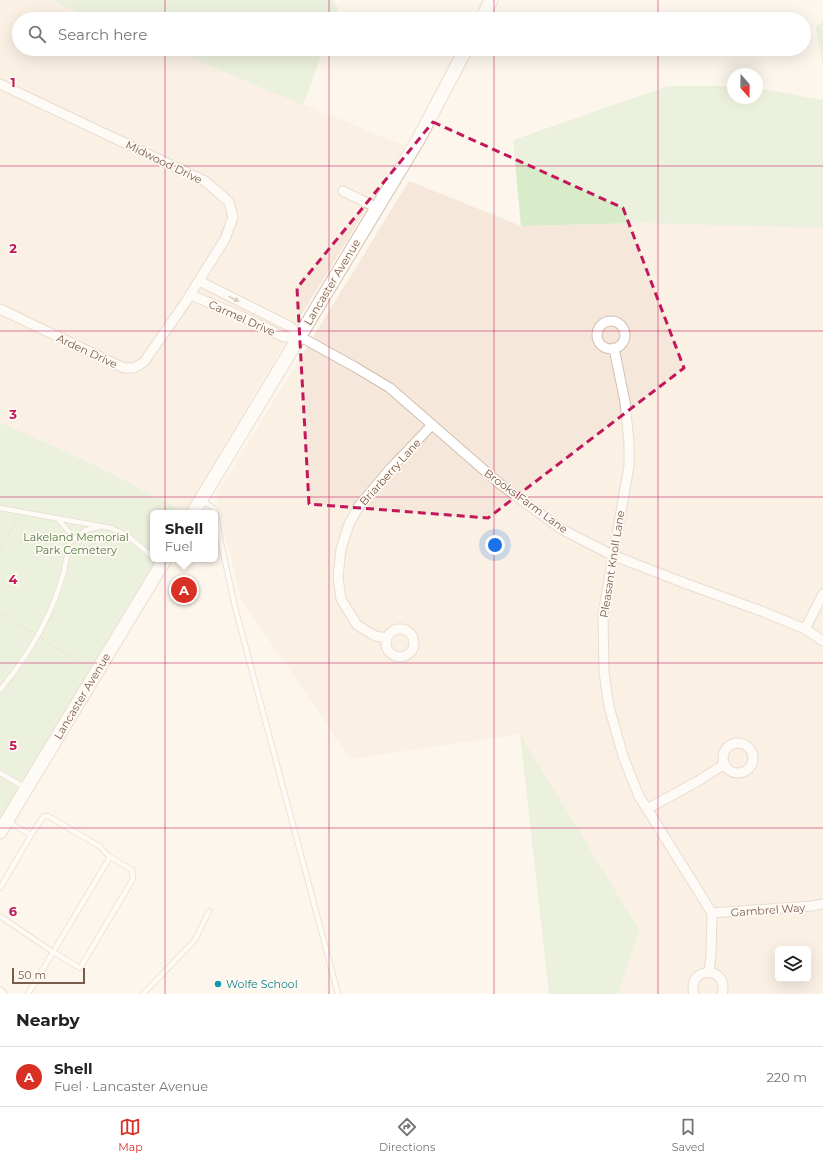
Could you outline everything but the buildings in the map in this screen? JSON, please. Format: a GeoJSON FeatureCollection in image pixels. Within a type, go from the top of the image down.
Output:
{"type":"FeatureCollection","features":[{"type":"Feature","properties":{"kind":"main road"},"geometry":{"type":"LineString","coordinates":[[485,12],[491,0]]}},
{"type":"Feature","properties":{"kind":"main road","name":"Lancaster Avenue"},"geometry":{"type":"LineString","coordinates":[[195,510],[418,140],[462,56]]}},
{"type":"Feature","properties":{"kind":"main road","name":"Lancaster Avenue"},"geometry":{"type":"LineString","coordinates":[[3,827],[112,646],[158,562]]}},
{"type":"Feature","properties":{"kind":"street","name":"Midwood Drive"},"geometry":{"type":"LineString","coordinates":[[0,84],[205,180],[229,202],[233,217],[225,239],[190,295]]}},
{"type":"Feature","properties":{"kind":"street"},"geometry":{"type":"LineString","coordinates":[[343,190],[377,208]]}},
{"type":"Feature","properties":{"kind":"street","name":"Carmel Drive"},"geometry":{"type":"LineString","coordinates":[[199,281],[291,327],[299,336]]}},
{"type":"Feature","properties":{"kind":"street","name":"Carmel Drive"},"geometry":{"type":"LineString","coordinates":[[190,295],[243,317],[284,337],[299,336]]}},
{"type":"Feature","properties":{"kind":"street","name":"Arden Drive"},"geometry":{"type":"LineString","coordinates":[[0,309],[124,368],[134,368],[144,362],[190,295]]}},
{"type":"Feature","properties":{"kind":"street","name":"Brooks Farm Lane"},"geometry":{"type":"LineString","coordinates":[[299,336],[390,388],[500,484],[561,529],[612,555],[762,611],[805,629],[823,640]]}},
{"type":"Feature","properties":{"kind":"street","name":"Pleasant Knoll Lane"},"geometry":{"type":"LineString","coordinates":[[614,348],[625,402],[629,442],[629,466],[612,555],[603,614],[604,672],[609,707],[624,759],[639,796],[712,913]]}},
{"type":"Feature","properties":{"kind":"street","name":"Briarberry Lane"},"geometry":{"type":"LineString","coordinates":[[387,638],[375,636],[357,625],[341,599],[338,578],[341,549],[349,524],[359,506],[391,468],[432,425]]}},
{"type":"Feature","properties":{"kind":"street"},"geometry":{"type":"LineString","coordinates":[[805,629],[823,594]]}},
{"type":"Feature","properties":{"kind":"street"},"geometry":{"type":"LineString","coordinates":[[647,809],[698,781],[725,764]]}},
{"type":"Feature","properties":{"kind":"street","name":"Gambrel Way"},"geometry":{"type":"LineString","coordinates":[[712,913],[823,904]]}},
{"type":"Feature","properties":{"kind":"street"},"geometry":{"type":"LineString","coordinates":[[709,972],[712,955],[712,913]]}},
{"type":"Feature","properties":{"kind":"street"},"geometry":{"type":"LineString","coordinates":[[694,994],[692,989],[695,979],[699,975],[709,972],[721,979],[723,984],[722,994]]}},
{"type":"Feature","properties":{"kind":"lane"},"geometry":{"type":"LineString","coordinates":[[202,500],[215,510]]}},
{"type":"Feature","properties":{"kind":"lane"},"geometry":{"type":"LineString","coordinates":[[0,508],[111,528],[128,536],[150,553]]}},
{"type":"Feature","properties":{"kind":"lane"},"geometry":{"type":"LineString","coordinates":[[0,690],[38,637],[57,598],[69,551],[70,533],[57,518]]}},
{"type":"Feature","properties":{"kind":"lane"},"geometry":{"type":"LineString","coordinates":[[69,543],[86,530],[101,526]]}},
{"type":"Feature","properties":{"kind":"lane"},"geometry":{"type":"LineString","coordinates":[[218,526],[235,606],[338,994]]}},
{"type":"Feature","properties":{"kind":"lane"},"geometry":{"type":"LineString","coordinates":[[0,773],[27,789]]}},
{"type":"Feature","properties":{"kind":"lane"},"geometry":{"type":"LineString","coordinates":[[0,888],[44,816],[48,816],[99,846],[110,857],[132,870],[133,879],[80,968],[53,952],[0,916]]}},
{"type":"Feature","properties":{"kind":"lane"},"geometry":{"type":"LineString","coordinates":[[3,827],[31,835]]}},
{"type":"Feature","properties":{"kind":"lane"},"geometry":{"type":"LineString","coordinates":[[28,994],[110,857]]}},
{"type":"Feature","properties":{"kind":"lane"},"geometry":{"type":"LineString","coordinates":[[143,994],[195,940],[209,911]]}},
{"type":"Feature","properties":{"kind":"path"},"geometry":{"type":"LineString","coordinates":[[0,550],[22,512]]}},
{"type":"Feature","properties":{"kind":"highlighted area"},"geometry":{"type":"Polygon","coordinates":[[[433,122],[623,208],[684,368],[488,518],[309,504],[297,288],[433,122]]]}},
{"type":"Feature","properties":{"kind":"shaded area"},"geometry":{"type":"Polygon","coordinates":[[[0,0],[50,0],[79,12],[12,12],[12,56],[186,56],[405,146],[300,317],[227,441],[190,510],[182,510],[99,467],[0,422],[0,0]]]}},
{"type":"Feature","properties":{"kind":"shaded area"},"geometry":{"type":"Polygon","coordinates":[[[409,181],[521,226],[641,223],[823,228],[823,994],[618,994],[640,931],[520,734],[351,759],[241,599],[216,495],[409,181]]]}},
{"type":"Feature","properties":{"kind":"green space"},"geometry":{"type":"Polygon","coordinates":[[[50,0],[332,0],[338,8],[337,12],[79,12],[50,0]]]}},
{"type":"Feature","properties":{"kind":"green space"},"geometry":{"type":"Polygon","coordinates":[[[823,20],[823,68],[816,27],[823,20]]]}},
{"type":"Feature","properties":{"kind":"green space"},"geometry":{"type":"Polygon","coordinates":[[[186,56],[321,56],[303,105],[186,56]]]}},
{"type":"Feature","properties":{"kind":"green space"},"geometry":{"type":"Polygon","coordinates":[[[668,86],[727,86],[727,104],[763,104],[763,89],[823,100],[823,228],[641,223],[521,226],[513,140],[668,86]]]}},
{"type":"Feature","properties":{"kind":"green space","name":"Lakeland Memorial Park Cemetery"},"geometry":{"type":"Polygon","coordinates":[[[0,422],[99,467],[181,510],[150,510],[150,562],[158,562],[0,824],[0,422]]]}},
{"type":"Feature","properties":{"kind":"green space"},"geometry":{"type":"Polygon","coordinates":[[[520,734],[640,931],[618,994],[549,994],[520,734]]]}},
{"type":"Feature","properties":{"kind":"place","name":"Shell"},"geometry":{"type":"Point","coordinates":[184,590]}},
{"type":"Feature","properties":{"kind":"place","name":"Wolfe School"},"geometry":{"type":"Point","coordinates":[218,984]}}]}
